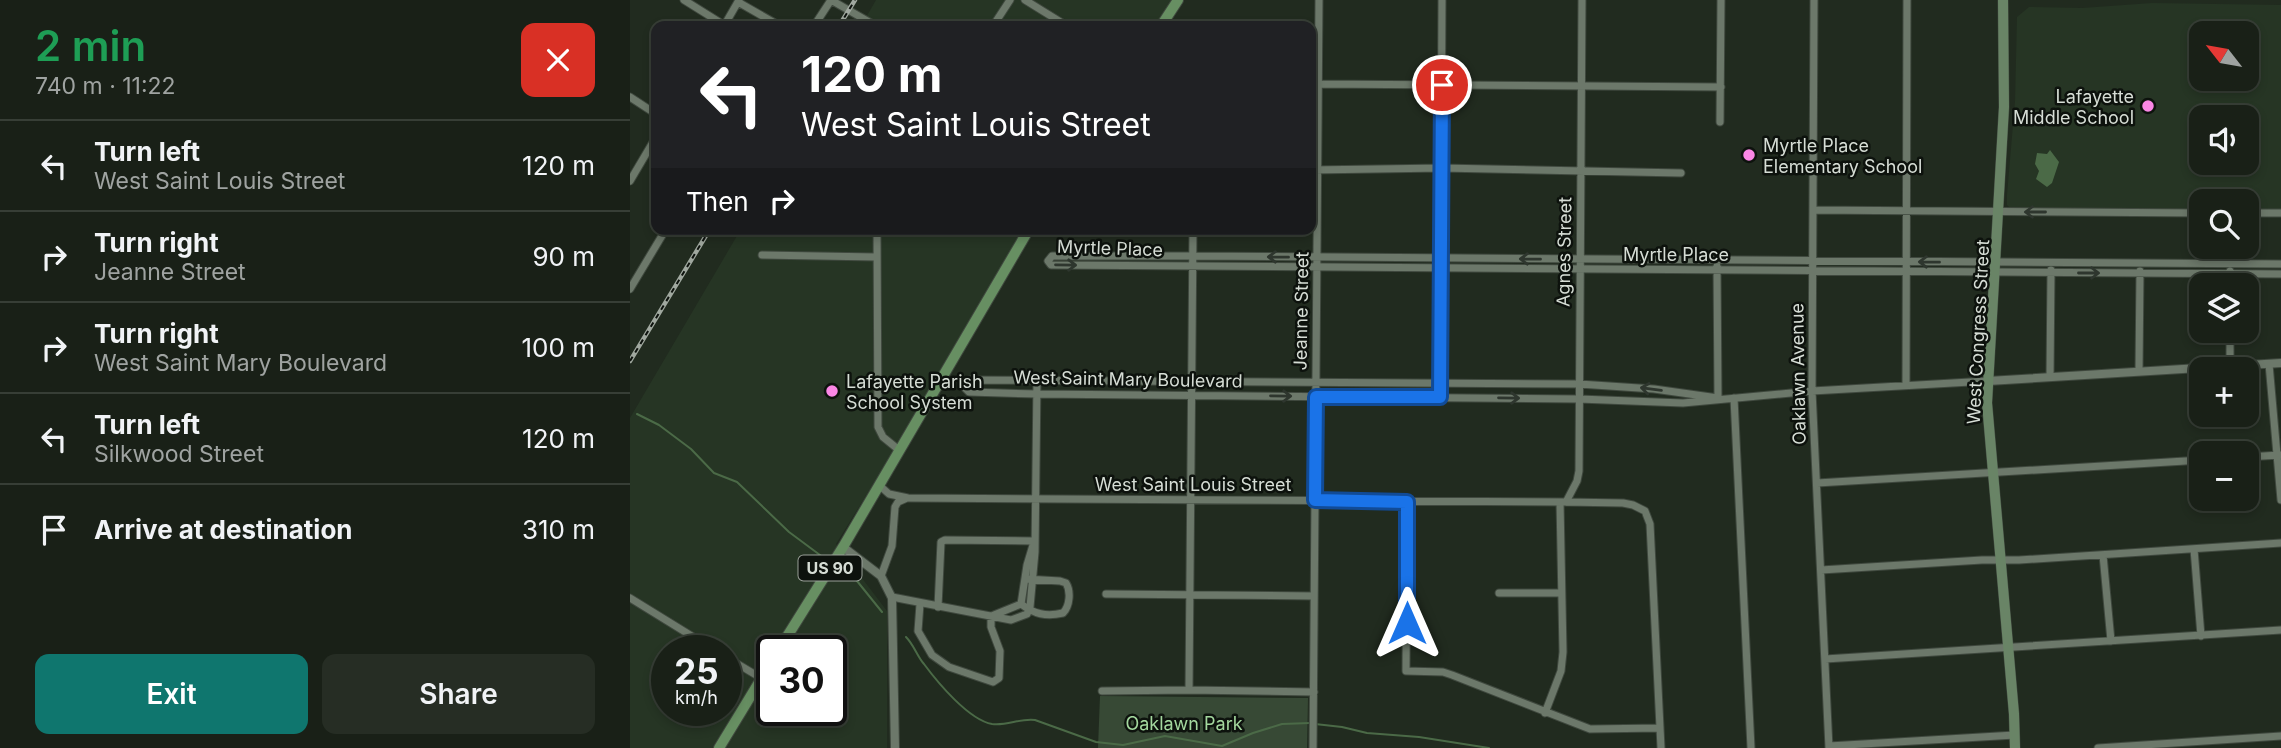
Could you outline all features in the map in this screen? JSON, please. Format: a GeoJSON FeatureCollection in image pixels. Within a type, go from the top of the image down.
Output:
{"type":"FeatureCollection","features":[{"type":"Feature","properties":{"kind":"main road"},"geometry":{"type":"LineString","coordinates":[[1164,21],[1178,0]]}},
{"type":"Feature","properties":{"kind":"main road","name":"West Congress Street"},"geometry":{"type":"LineString","coordinates":[[2003,0],[2004,107],[1988,422],[2015,748]]}},
{"type":"Feature","properties":{"kind":"main road","name":"US 90"},"geometry":{"type":"LineString","coordinates":[[788,635],[843,547],[1025,235]]}},
{"type":"Feature","properties":{"kind":"main road"},"geometry":{"type":"LineString","coordinates":[[722,747],[756,687]]}},
{"type":"Feature","properties":{"kind":"street"},"geometry":{"type":"LineString","coordinates":[[684,0],[716,21]]}},
{"type":"Feature","properties":{"kind":"street"},"geometry":{"type":"LineString","coordinates":[[817,21],[831,0],[867,21]]}},
{"type":"Feature","properties":{"kind":"street"},"geometry":{"type":"LineString","coordinates":[[996,21],[1010,0]]}},
{"type":"Feature","properties":{"kind":"street"},"geometry":{"type":"LineString","coordinates":[[1025,0],[1059,21]]}},
{"type":"Feature","properties":{"kind":"street","name":"Jeanne Street"},"geometry":{"type":"LineString","coordinates":[[1316,127],[1319,0]]}},
{"type":"Feature","properties":{"kind":"street"},"geometry":{"type":"LineString","coordinates":[[1440,397],[1443,0]]}},
{"type":"Feature","properties":{"kind":"street","name":"Agnes Street"},"geometry":{"type":"LineString","coordinates":[[1545,713],[1562,665],[1563,502],[1577,481],[1579,471],[1582,0]]}},
{"type":"Feature","properties":{"kind":"street"},"geometry":{"type":"LineString","coordinates":[[1720,122],[1721,0]]}},
{"type":"Feature","properties":{"kind":"street","name":"Oaklawn Avenue"},"geometry":{"type":"LineString","coordinates":[[1814,0],[1812,391],[1829,747]]}},
{"type":"Feature","properties":{"kind":"street"},"geometry":{"type":"LineString","coordinates":[[1906,385],[1907,0]]}},
{"type":"Feature","properties":{"kind":"street"},"geometry":{"type":"LineString","coordinates":[[727,21],[738,1],[772,21]]}},
{"type":"Feature","properties":{"kind":"street"},"geometry":{"type":"LineString","coordinates":[[1318,84],[1721,87]]}},
{"type":"Feature","properties":{"kind":"street"},"geometry":{"type":"LineString","coordinates":[[630,97],[651,111]]}},
{"type":"Feature","properties":{"kind":"street"},"geometry":{"type":"LineString","coordinates":[[630,181],[651,145]]}},
{"type":"Feature","properties":{"kind":"street"},"geometry":{"type":"LineString","coordinates":[[1316,170],[1442,168],[1681,173]]}},
{"type":"Feature","properties":{"kind":"street"},"geometry":{"type":"LineString","coordinates":[[1813,210],[2189,213]]}},
{"type":"Feature","properties":{"kind":"street"},"geometry":{"type":"LineString","coordinates":[[2259,213],[2281,213]]}},
{"type":"Feature","properties":{"kind":"street","name":"Jeanne Street"},"geometry":{"type":"LineString","coordinates":[[1313,748],[1316,229]]}},
{"type":"Feature","properties":{"kind":"street"},"geometry":{"type":"LineString","coordinates":[[630,289],[662,235]]}},
{"type":"Feature","properties":{"kind":"street"},"geometry":{"type":"LineString","coordinates":[[877,235],[878,427],[883,437],[899,450]]}},
{"type":"Feature","properties":{"kind":"street"},"geometry":{"type":"LineString","coordinates":[[1189,690],[1193,235]]}},
{"type":"Feature","properties":{"kind":"street"},"geometry":{"type":"LineString","coordinates":[[762,255],[876,257]]}},
{"type":"Feature","properties":{"kind":"street","name":"Myrtle Place"},"geometry":{"type":"LineString","coordinates":[[2189,273],[2051,273],[1996,267],[1906,261],[1717,259],[1052,256],[1048,261],[1051,265],[1906,271],[1996,267],[2051,262],[2281,264]]}},
{"type":"Feature","properties":{"kind":"street"},"geometry":{"type":"LineString","coordinates":[[1717,259],[1718,398]]}},
{"type":"Feature","properties":{"kind":"street"},"geometry":{"type":"LineString","coordinates":[[2050,377],[2051,262]]}},
{"type":"Feature","properties":{"kind":"street"},"geometry":{"type":"LineString","coordinates":[[2139,370],[2140,263]]}},
{"type":"Feature","properties":{"kind":"street"},"geometry":{"type":"LineString","coordinates":[[2230,263],[2230,273]]}},
{"type":"Feature","properties":{"kind":"street","name":"Myrtle Place"},"geometry":{"type":"LineString","coordinates":[[2259,274],[2281,274]]}},
{"type":"Feature","properties":{"kind":"street"},"geometry":{"type":"LineString","coordinates":[[2269,363],[2281,500]]}},
{"type":"Feature","properties":{"kind":"street","name":"West Saint Mary Boulevard"},"geometry":{"type":"LineString","coordinates":[[2259,364],[2281,363]]}},
{"type":"Feature","properties":{"kind":"street","name":"West Saint Mary Boulevard"},"geometry":{"type":"LineString","coordinates":[[1718,398],[1683,403],[1440,397],[1037,394],[969,392],[963,386],[968,380],[1579,384],[1734,398],[2189,367]]}},
{"type":"Feature","properties":{"kind":"street"},"geometry":{"type":"LineString","coordinates":[[892,597],[1017,619],[1024,617],[1030,610],[1029,580],[1036,499],[1037,380]]}},
{"type":"Feature","properties":{"kind":"street"},"geometry":{"type":"LineString","coordinates":[[1734,398],[1751,748]]}},
{"type":"Feature","properties":{"kind":"street"},"geometry":{"type":"LineString","coordinates":[[2259,456],[2279,455]]}},
{"type":"Feature","properties":{"kind":"street"},"geometry":{"type":"LineString","coordinates":[[1816,482],[2189,461]]}},
{"type":"Feature","properties":{"kind":"street"},"geometry":{"type":"LineString","coordinates":[[879,485],[890,494],[908,498]]}},
{"type":"Feature","properties":{"kind":"street"},"geometry":{"type":"LineString","coordinates":[[881,576],[892,547],[895,507],[901,500],[908,498]]}},
{"type":"Feature","properties":{"kind":"street","name":"West Saint Louis Street"},"geometry":{"type":"LineString","coordinates":[[908,498],[1563,502],[1633,505],[1645,511],[1650,524],[1660,728]]}},
{"type":"Feature","properties":{"kind":"street"},"geometry":{"type":"LineString","coordinates":[[1407,502],[1406,671],[1443,672],[1590,729],[1660,728],[1661,748]]}},
{"type":"Feature","properties":{"kind":"street"},"geometry":{"type":"LineString","coordinates":[[937,607],[941,541],[1034,541]]}},
{"type":"Feature","properties":{"kind":"street"},"geometry":{"type":"LineString","coordinates":[[1821,570],[2281,543]]}},
{"type":"Feature","properties":{"kind":"street"},"geometry":{"type":"LineString","coordinates":[[843,547],[881,576],[892,597],[895,748]]}},
{"type":"Feature","properties":{"kind":"street"},"geometry":{"type":"LineString","coordinates":[[2194,549],[2201,636]]}},
{"type":"Feature","properties":{"kind":"street"},"geometry":{"type":"LineString","coordinates":[[2103,555],[2111,641]]}},
{"type":"Feature","properties":{"kind":"street"},"geometry":{"type":"LineString","coordinates":[[991,616],[1021,604],[1029,580]]}},
{"type":"Feature","properties":{"kind":"street"},"geometry":{"type":"LineString","coordinates":[[1021,604],[1039,614],[1057,615],[1063,613],[1068,604],[1066,583],[1029,580]]}},
{"type":"Feature","properties":{"kind":"street"},"geometry":{"type":"LineString","coordinates":[[1499,593],[1561,593]]}},
{"type":"Feature","properties":{"kind":"street"},"geometry":{"type":"LineString","coordinates":[[1106,594],[1314,596]]}},
{"type":"Feature","properties":{"kind":"street"},"geometry":{"type":"LineString","coordinates":[[630,598],[690,635]]}},
{"type":"Feature","properties":{"kind":"street"},"geometry":{"type":"LineString","coordinates":[[920,604],[918,631],[932,655],[948,667],[993,682],[999,678],[1000,651],[991,627],[991,616]]}},
{"type":"Feature","properties":{"kind":"street"},"geometry":{"type":"LineString","coordinates":[[1825,659],[2281,630]]}},
{"type":"Feature","properties":{"kind":"street"},"geometry":{"type":"LineString","coordinates":[[1102,691],[1314,692]]}},
{"type":"Feature","properties":{"kind":"street"},"geometry":{"type":"LineString","coordinates":[[1829,747],[2015,735]]}},
{"type":"Feature","properties":{"kind":"street"},"geometry":{"type":"LineString","coordinates":[[2098,748],[2281,736]]}},
{"type":"Feature","properties":{"kind":"shaded area"},"geometry":{"type":"Polygon","coordinates":[[[876,0],[1174,0],[1161,21],[864,21],[876,0]]]}},
{"type":"Feature","properties":{"kind":"shaded area","name":"Lafayette Middle School"},"geometry":{"type":"Polygon","coordinates":[[[2152,3],[2281,5],[2281,210],[2259,210],[2259,189],[2189,189],[2189,210],[2010,208],[2007,205],[2007,195],[2015,101],[2017,17],[2029,7],[2082,8],[2152,3]]]}},
{"type":"Feature","properties":{"kind":"shaded area"},"geometry":{"type":"Polygon","coordinates":[[[2050,150],[2059,162],[2052,183],[2047,187],[2036,179],[2039,171],[2035,164],[2037,153],[2047,154],[2050,150]]]}},
{"type":"Feature","properties":{"kind":"shaded area"},"geometry":{"type":"Polygon","coordinates":[[[737,235],[1028,235],[836,544],[887,611],[887,748],[630,748],[630,418],[737,235]]]}},
{"type":"Feature","properties":{"kind":"green space","name":"Oaklawn Park"},"geometry":{"type":"Polygon","coordinates":[[[1100,696],[1308,698],[1307,748],[1098,748],[1100,696]]]}},
{"type":"Feature","properties":{"kind":"waterway"},"geometry":{"type":"LineString","coordinates":[[637,414],[659,425],[691,449],[714,473],[737,482],[789,532],[824,558]]}},
{"type":"Feature","properties":{"kind":"waterway"},"geometry":{"type":"LineString","coordinates":[[839,567],[853,576],[882,612]]}},
{"type":"Feature","properties":{"kind":"waterway"},"geometry":{"type":"LineString","coordinates":[[906,637],[930,672],[955,700],[974,716],[992,724],[1035,720],[1096,742],[1123,745],[1165,736],[1222,746],[1282,724],[1310,723]]}},
{"type":"Feature","properties":{"kind":"waterway"},"geometry":{"type":"LineString","coordinates":[[1315,724],[1489,748]]}},
{"type":"Feature","properties":{"kind":"railway"},"geometry":{"type":"LineString","coordinates":[[842,21],[855,0]]}},
{"type":"Feature","properties":{"kind":"railway"},"geometry":{"type":"LineString","coordinates":[[630,361],[706,235]]}},
{"type":"Feature","properties":{"kind":"place","name":"Lafayette Middle School"},"geometry":{"type":"Point","coordinates":[2148,106]}},
{"type":"Feature","properties":{"kind":"place","name":"Myrtle Place Elementary School"},"geometry":{"type":"Point","coordinates":[1749,155]}},
{"type":"Feature","properties":{"kind":"place","name":"Lafayette Parish School System"},"geometry":{"type":"Point","coordinates":[832,391]}},
{"type":"Feature","properties":{"kind":"route"},"geometry":{"type":"LineString","coordinates":[[1407,623],[1407,502],[1315,500],[1316,397],[1440,397],[1442,85]]}}]}
